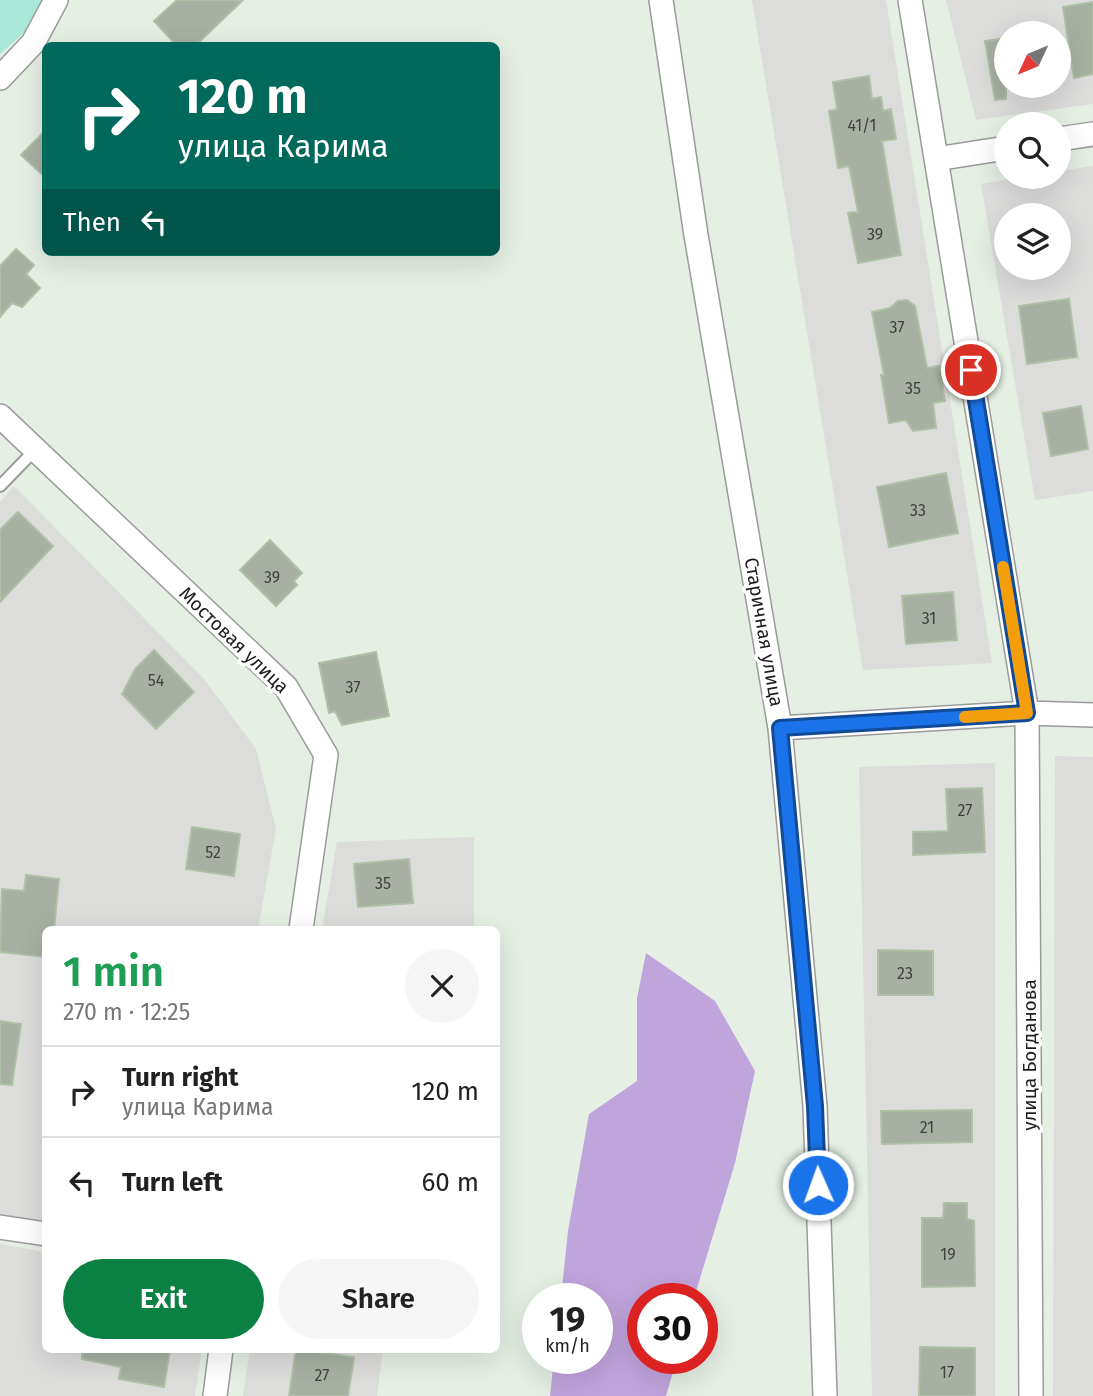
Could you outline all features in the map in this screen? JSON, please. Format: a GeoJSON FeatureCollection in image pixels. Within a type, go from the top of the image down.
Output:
{"type":"FeatureCollection","features":[{"type":"Feature","properties":{"kind":"street"},"geometry":{"type":"LineString","coordinates":[[0,78],[33,43],[56,0]]}},
{"type":"Feature","properties":{"kind":"street","name":"Старичная улица"},"geometry":{"type":"LineString","coordinates":[[661,0],[696,236],[780,728],[815,1106],[825,1396]]}},
{"type":"Feature","properties":{"kind":"street","name":"улица Богданова"},"geometry":{"type":"LineString","coordinates":[[910,0],[1027,713],[1031,1396]]}},
{"type":"Feature","properties":{"kind":"street"},"geometry":{"type":"LineString","coordinates":[[1071,137],[1093,134]]}},
{"type":"Feature","properties":{"kind":"street"},"geometry":{"type":"LineString","coordinates":[[936,159],[994,150]]}},
{"type":"Feature","properties":{"kind":"street","name":"Мостовая улица"},"geometry":{"type":"LineString","coordinates":[[0,416],[286,687],[326,755],[301,926]]}},
{"type":"Feature","properties":{"kind":"street"},"geometry":{"type":"LineString","coordinates":[[780,728],[1027,713],[1093,715]]}},
{"type":"Feature","properties":{"kind":"street"},"geometry":{"type":"LineString","coordinates":[[0,1227],[42,1233]]}},
{"type":"Feature","properties":{"kind":"street"},"geometry":{"type":"LineString","coordinates":[[215,1396],[220,1353]]}},
{"type":"Feature","properties":{"kind":"lane"},"geometry":{"type":"LineString","coordinates":[[0,486],[34,451]]}},
{"type":"Feature","properties":{"kind":"shaded area"},"geometry":{"type":"Polygon","coordinates":[[[0,0],[46,0],[34,24],[0,54],[0,0]]]}},
{"type":"Feature","properties":{"kind":"shaded area"},"geometry":{"type":"Polygon","coordinates":[[[752,0],[886,0],[992,663],[863,670],[752,0]]]}},
{"type":"Feature","properties":{"kind":"shaded area"},"geometry":{"type":"Polygon","coordinates":[[[946,0],[1093,0],[1093,104],[1034,112],[994,112],[994,118],[976,120],[946,0]]]}},
{"type":"Feature","properties":{"kind":"shaded area"},"geometry":{"type":"Polygon","coordinates":[[[1093,166],[1093,491],[1035,500],[997,280],[1071,280],[1071,203],[994,203],[994,260],[981,184],[994,182],[994,189],[1071,189],[1071,169],[1093,166]]]}},
{"type":"Feature","properties":{"kind":"shaded area"},"geometry":{"type":"Polygon","coordinates":[[[14,486],[204,679],[256,749],[276,829],[259,926],[42,926],[42,1222],[0,1215],[0,502],[14,486]]]}},
{"type":"Feature","properties":{"kind":"shaded area"},"geometry":{"type":"Polygon","coordinates":[[[1055,756],[1093,757],[1093,1396],[1053,1396],[1055,756]]]}},
{"type":"Feature","properties":{"kind":"shaded area"},"geometry":{"type":"Polygon","coordinates":[[[995,763],[995,1396],[872,1396],[859,767],[995,763]]]}},
{"type":"Feature","properties":{"kind":"shaded area"},"geometry":{"type":"Polygon","coordinates":[[[474,837],[474,926],[323,926],[337,842],[474,837]]]}},
{"type":"Feature","properties":{"kind":"shaded area"},"geometry":{"type":"Polygon","coordinates":[[[646,953],[715,1001],[755,1071],[735,1163],[699,1283],[627,1283],[627,1374],[672,1374],[666,1396],[550,1396],[552,1374],[613,1374],[613,1283],[563,1283],[568,1231],[589,1114],[637,1081],[637,998],[646,953]]]}},
{"type":"Feature","properties":{"kind":"shaded area"},"geometry":{"type":"Polygon","coordinates":[[[0,1244],[42,1251],[42,1353],[201,1353],[195,1396],[0,1396],[0,1244]]]}},
{"type":"Feature","properties":{"kind":"shaded area"},"geometry":{"type":"Polygon","coordinates":[[[249,1353],[383,1353],[377,1396],[243,1396],[249,1353]]]}},
{"type":"Feature","properties":{"kind":"building"},"geometry":{"type":"Polygon","coordinates":[[[177,0],[243,0],[199,42],[173,42],[154,21],[177,0]]]}},
{"type":"Feature","properties":{"kind":"building"},"geometry":{"type":"Polygon","coordinates":[[[1093,2],[1093,74],[1074,78],[1071,21],[1065,21],[1063,7],[1093,2]]]}},
{"type":"Feature","properties":{"kind":"building"},"geometry":{"type":"Polygon","coordinates":[[[994,40],[994,94],[985,41],[994,40]]]}},
{"type":"Feature","properties":{"kind":"building"},"geometry":{"type":"Polygon","coordinates":[[[869,76],[872,99],[881,97],[883,111],[891,109],[896,139],[882,141],[901,255],[858,263],[848,213],[858,212],[849,166],[838,168],[829,111],[837,109],[833,82],[869,76]]]}},
{"type":"Feature","properties":{"kind":"building"},"geometry":{"type":"Polygon","coordinates":[[[42,134],[42,174],[21,155],[42,134]]]}},
{"type":"Feature","properties":{"kind":"building"},"geometry":{"type":"Polygon","coordinates":[[[16,249],[34,265],[26,274],[40,288],[22,307],[12,303],[0,317],[0,266],[16,249]]]}},
{"type":"Feature","properties":{"kind":"building"},"geometry":{"type":"Polygon","coordinates":[[[1069,299],[1077,357],[1027,364],[1019,306],[1069,299]]]}},
{"type":"Feature","properties":{"kind":"building"},"geometry":{"type":"Polygon","coordinates":[[[907,300],[915,306],[927,368],[939,366],[945,401],[933,403],[936,428],[913,431],[906,420],[889,423],[881,375],[884,375],[872,312],[907,300]]]}},
{"type":"Feature","properties":{"kind":"building"},"geometry":{"type":"Polygon","coordinates":[[[1081,406],[1088,449],[1051,456],[1043,413],[1081,406]]]}},
{"type":"Feature","properties":{"kind":"building"},"geometry":{"type":"Polygon","coordinates":[[[946,473],[958,533],[889,547],[877,487],[946,473]]]}},
{"type":"Feature","properties":{"kind":"building"},"geometry":{"type":"Polygon","coordinates":[[[18,512],[53,546],[0,602],[0,530],[18,512]]]}},
{"type":"Feature","properties":{"kind":"building"},"geometry":{"type":"Polygon","coordinates":[[[270,540],[302,573],[294,581],[297,585],[276,606],[240,570],[270,540]]]}},
{"type":"Feature","properties":{"kind":"building"},"geometry":{"type":"Polygon","coordinates":[[[953,592],[957,640],[906,644],[902,596],[953,592]]]}},
{"type":"Feature","properties":{"kind":"building"},"geometry":{"type":"Polygon","coordinates":[[[154,650],[194,692],[156,729],[122,694],[135,669],[154,650]]]}},
{"type":"Feature","properties":{"kind":"building"},"geometry":{"type":"Polygon","coordinates":[[[376,652],[389,716],[342,725],[335,711],[329,713],[319,663],[376,652]]]}},
{"type":"Feature","properties":{"kind":"building"},"geometry":{"type":"Polygon","coordinates":[[[982,788],[985,852],[913,855],[913,832],[948,831],[946,789],[982,788]]]}},
{"type":"Feature","properties":{"kind":"building"},"geometry":{"type":"Polygon","coordinates":[[[192,827],[240,834],[234,876],[186,869],[192,827]]]}},
{"type":"Feature","properties":{"kind":"building"},"geometry":{"type":"Polygon","coordinates":[[[409,859],[413,903],[358,907],[354,864],[409,859]]]}},
{"type":"Feature","properties":{"kind":"building"},"geometry":{"type":"Polygon","coordinates":[[[26,875],[59,879],[54,926],[42,926],[42,957],[0,952],[2,889],[24,891],[26,875]]]}},
{"type":"Feature","properties":{"kind":"building"},"geometry":{"type":"Polygon","coordinates":[[[878,950],[933,951],[933,995],[878,995],[878,950]]]}},
{"type":"Feature","properties":{"kind":"building"},"geometry":{"type":"Polygon","coordinates":[[[0,1021],[21,1024],[12,1085],[0,1084],[0,1021]]]}},
{"type":"Feature","properties":{"kind":"building"},"geometry":{"type":"Polygon","coordinates":[[[972,1110],[972,1142],[882,1144],[881,1111],[972,1110]]]}},
{"type":"Feature","properties":{"kind":"building"},"geometry":{"type":"Polygon","coordinates":[[[944,1203],[967,1203],[967,1219],[974,1221],[975,1286],[922,1287],[922,1218],[943,1218],[944,1203]]]}},
{"type":"Feature","properties":{"kind":"building"},"geometry":{"type":"Polygon","coordinates":[[[920,1347],[975,1348],[975,1396],[919,1396],[920,1347]]]}},
{"type":"Feature","properties":{"kind":"building"},"geometry":{"type":"Polygon","coordinates":[[[82,1353],[169,1353],[164,1387],[119,1379],[121,1367],[82,1359],[82,1353]]]}},
{"type":"Feature","properties":{"kind":"building"},"geometry":{"type":"Polygon","coordinates":[[[295,1353],[354,1357],[348,1396],[289,1396],[295,1353]]]}},
{"type":"Feature","properties":{"kind":"slow traffic"},"geometry":{"type":"LineString","coordinates":[[965,717],[1027,713],[1003,567]]}},
{"type":"Feature","properties":{"kind":"route"},"geometry":{"type":"LineString","coordinates":[[818,1185],[815,1106],[780,728],[1027,713],[971,370]]}}]}
